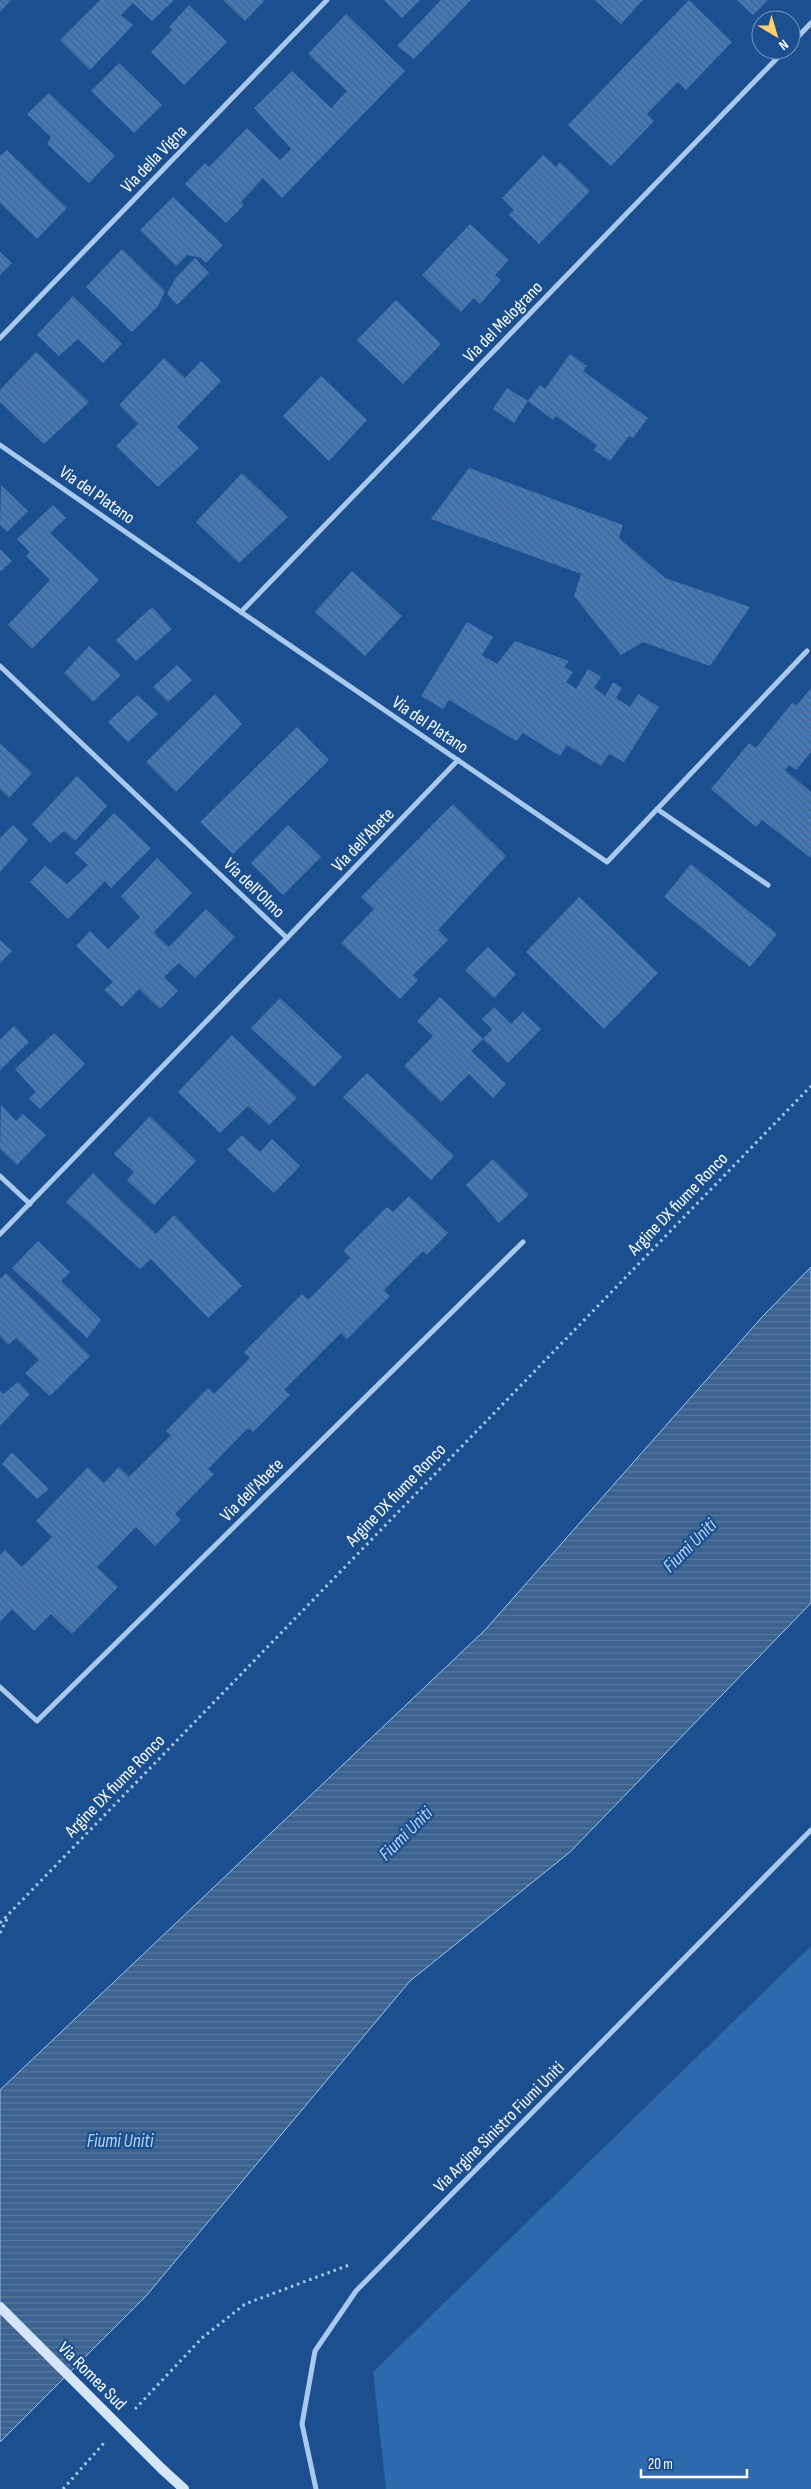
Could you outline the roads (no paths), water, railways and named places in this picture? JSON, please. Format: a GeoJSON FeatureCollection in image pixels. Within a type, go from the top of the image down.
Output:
{"type":"FeatureCollection","features":[{"type":"Feature","properties":{"kind":"main road","name":"Via Romea Sud"},"geometry":{"type":"LineString","coordinates":[[0,2307],[184,2489]]}},
{"type":"Feature","properties":{"kind":"street","name":"Via della Vigna"},"geometry":{"type":"LineString","coordinates":[[0,338],[327,0]]}},
{"type":"Feature","properties":{"kind":"street"},"geometry":{"type":"LineString","coordinates":[[801,34],[811,23]]}},
{"type":"Feature","properties":{"kind":"street","name":"Via del Melograno"},"geometry":{"type":"LineString","coordinates":[[241,612],[775,60]]}},
{"type":"Feature","properties":{"kind":"street","name":"Via del Platano"},"geometry":{"type":"LineString","coordinates":[[0,445],[607,862],[806,651]]}},
{"type":"Feature","properties":{"kind":"street","name":"Via dell'Olmo"},"geometry":{"type":"LineString","coordinates":[[0,666],[287,938],[30,1204]]}},
{"type":"Feature","properties":{"kind":"street","name":"Via dell'Abete"},"geometry":{"type":"LineString","coordinates":[[287,938],[458,760]]}},
{"type":"Feature","properties":{"kind":"street"},"geometry":{"type":"LineString","coordinates":[[657,808],[768,885]]}},
{"type":"Feature","properties":{"kind":"street"},"geometry":{"type":"LineString","coordinates":[[0,1176],[30,1204],[0,1234]]}},
{"type":"Feature","properties":{"kind":"street","name":"Via dell'Abete"},"geometry":{"type":"LineString","coordinates":[[0,1687],[37,1721],[523,1242]]}},
{"type":"Feature","properties":{"kind":"street","name":"Via Argine Sinistro Fiumi Uniti"},"geometry":{"type":"LineString","coordinates":[[316,2489],[302,2424],[315,2351],[356,2292],[811,1830]]}},
{"type":"Feature","properties":{"kind":"water","name":"Fiumi Uniti"},"geometry":{"type":"Polygon","coordinates":[[[811,1267],[811,1603],[570,1852],[410,1981],[146,2296],[0,2442],[0,2090],[485,1630],[762,1317],[811,1267]]]}}]}
